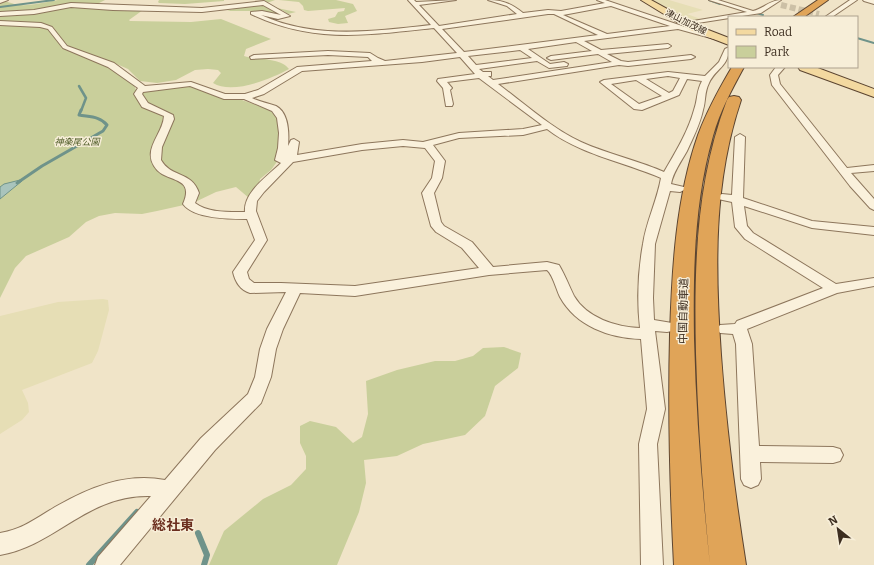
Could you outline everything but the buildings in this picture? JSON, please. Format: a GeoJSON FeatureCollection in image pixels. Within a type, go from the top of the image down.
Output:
{"type":"FeatureCollection","features":[{"type":"Feature","properties":{"kind":"highway"},"geometry":{"type":"LineString","coordinates":[[793,15],[811,0]]}},
{"type":"Feature","properties":{"kind":"highway"},"geometry":{"type":"LineString","coordinates":[[793,15],[824,0]]}},
{"type":"Feature","properties":{"kind":"highway","name":"中国自動車道"},"geometry":{"type":"LineString","coordinates":[[692,565],[686,504],[682,401],[684,264],[689,213],[702,144],[720,98],[723,65]]}},
{"type":"Feature","properties":{"kind":"highway"},"geometry":{"type":"LineString","coordinates":[[728,565],[711,406],[707,282],[709,219],[718,148],[733,101],[750,68]]}},
{"type":"Feature","properties":{"kind":"main road","name":"津山加茂線"},"geometry":{"type":"LineString","coordinates":[[645,0],[683,26],[728,42]]}},
{"type":"Feature","properties":{"kind":"main road"},"geometry":{"type":"LineString","coordinates":[[807,68],[874,93]]}},
{"type":"Feature","properties":{"kind":"street"},"geometry":{"type":"LineString","coordinates":[[0,1],[6,0]]}},
{"type":"Feature","properties":{"kind":"street"},"geometry":{"type":"LineString","coordinates":[[413,2],[453,0]]}},
{"type":"Feature","properties":{"kind":"street"},"geometry":{"type":"LineString","coordinates":[[491,0],[509,5],[522,15]]}},
{"type":"Feature","properties":{"kind":"street"},"geometry":{"type":"LineString","coordinates":[[600,0],[683,26]]}},
{"type":"Feature","properties":{"kind":"street"},"geometry":{"type":"LineString","coordinates":[[712,0],[754,12]]}},
{"type":"Feature","properties":{"kind":"street"},"geometry":{"type":"LineString","coordinates":[[763,0],[778,2]]}},
{"type":"Feature","properties":{"kind":"street"},"geometry":{"type":"LineString","coordinates":[[830,16],[854,0]]}},
{"type":"Feature","properties":{"kind":"street"},"geometry":{"type":"LineString","coordinates":[[866,0],[874,2]]}},
{"type":"Feature","properties":{"kind":"street"},"geometry":{"type":"LineString","coordinates":[[0,14],[34,12],[71,4],[113,8],[202,10],[264,3],[287,16],[278,18],[262,12],[252,13],[289,28],[313,32],[369,33],[437,27],[548,12],[560,13],[621,1]]}},
{"type":"Feature","properties":{"kind":"street"},"geometry":{"type":"LineString","coordinates":[[413,2],[491,83],[557,132],[578,144],[637,164],[680,189]]}},
{"type":"Feature","properties":{"kind":"street"},"geometry":{"type":"LineString","coordinates":[[729,16],[760,12],[778,2]]}},
{"type":"Feature","properties":{"kind":"street"},"geometry":{"type":"LineString","coordinates":[[716,7],[738,14]]}},
{"type":"Feature","properties":{"kind":"street"},"geometry":{"type":"LineString","coordinates":[[560,13],[557,15],[625,42],[662,60]]}},
{"type":"Feature","properties":{"kind":"street"},"geometry":{"type":"LineString","coordinates":[[819,14],[825,16]]}},
{"type":"Feature","properties":{"kind":"street"},"geometry":{"type":"LineString","coordinates":[[449,104],[446,95],[446,89],[448,88],[441,81],[472,64],[522,48],[683,26],[728,16]]}},
{"type":"Feature","properties":{"kind":"street"},"geometry":{"type":"LineString","coordinates":[[0,23],[41,25],[50,28],[65,47],[111,65],[143,88],[191,84],[224,96],[246,97],[261,92],[300,69],[388,63],[551,65],[678,52]]}},
{"type":"Feature","properties":{"kind":"street"},"geometry":{"type":"LineString","coordinates":[[579,41],[619,63]]}},
{"type":"Feature","properties":{"kind":"street"},"geometry":{"type":"LineString","coordinates":[[472,64],[530,53],[625,42],[657,41]]}},
{"type":"Feature","properties":{"kind":"street"},"geometry":{"type":"LineString","coordinates":[[472,64],[668,46]]}},
{"type":"Feature","properties":{"kind":"street"},"geometry":{"type":"LineString","coordinates":[[522,48],[551,65],[572,70]]}},
{"type":"Feature","properties":{"kind":"street"},"geometry":{"type":"LineString","coordinates":[[254,57],[328,49],[370,55],[375,60],[388,63]]}},
{"type":"Feature","properties":{"kind":"street"},"geometry":{"type":"LineString","coordinates":[[652,565],[648,444],[656,409],[647,330],[646,298],[649,244],[666,182],[682,150],[699,110],[702,91],[707,79],[723,65],[722,63],[728,51]]}},
{"type":"Feature","properties":{"kind":"street"},"geometry":{"type":"LineString","coordinates":[[491,83],[619,63],[628,64],[691,57]]}},
{"type":"Feature","properties":{"kind":"street"},"geometry":{"type":"LineString","coordinates":[[780,68],[774,77],[776,85],[844,171],[874,206]]}},
{"type":"Feature","properties":{"kind":"street"},"geometry":{"type":"LineString","coordinates":[[685,76],[676,93],[642,107],[637,107],[604,82],[668,74],[685,76],[707,79]]}},
{"type":"Feature","properties":{"kind":"street"},"geometry":{"type":"LineString","coordinates":[[638,78],[669,96]]}},
{"type":"Feature","properties":{"kind":"street"},"geometry":{"type":"LineString","coordinates":[[143,88],[138,94],[145,105],[169,115],[169,119],[156,151],[156,161],[161,169],[169,174],[184,179],[191,185],[193,194],[189,204],[193,209],[210,213],[251,215]]}},
{"type":"Feature","properties":{"kind":"street"},"geometry":{"type":"LineString","coordinates":[[246,97],[275,110],[281,119],[284,153],[272,170],[261,179],[260,183],[262,188]]}},
{"type":"Feature","properties":{"kind":"street"},"geometry":{"type":"LineString","coordinates":[[290,159],[381,145],[426,144],[434,140],[472,135],[522,132],[550,126]]}},
{"type":"Feature","properties":{"kind":"street"},"geometry":{"type":"LineString","coordinates":[[740,137],[737,200],[741,227],[750,236],[834,289]]}},
{"type":"Feature","properties":{"kind":"street"},"geometry":{"type":"LineString","coordinates":[[294,142],[290,159],[262,188],[250,205],[251,215],[261,240],[240,272],[242,280],[250,288],[295,288],[355,291],[489,271],[547,266],[554,268],[571,302],[587,317],[604,326],[621,332],[667,327]]}},
{"type":"Feature","properties":{"kind":"street"},"geometry":{"type":"LineString","coordinates":[[426,144],[440,161],[436,178],[428,193],[435,223],[440,230],[467,245],[489,271]]}},
{"type":"Feature","properties":{"kind":"street"},"geometry":{"type":"LineString","coordinates":[[844,171],[874,168]]}},
{"type":"Feature","properties":{"kind":"street"},"geometry":{"type":"LineString","coordinates":[[722,197],[737,200],[810,224],[874,230]]}},
{"type":"Feature","properties":{"kind":"street"},"geometry":{"type":"LineString","coordinates":[[751,479],[744,344],[732,329],[834,289],[874,282]]}},
{"type":"Feature","properties":{"kind":"street"},"geometry":{"type":"LineString","coordinates":[[106,565],[208,444],[254,398],[263,377],[268,349],[275,329],[295,288]]}},
{"type":"Feature","properties":{"kind":"street"},"geometry":{"type":"LineString","coordinates":[[750,452],[765,455],[833,455]]}},
{"type":"Feature","properties":{"kind":"street"},"geometry":{"type":"LineString","coordinates":[[0,544],[18,539],[34,532],[66,512],[101,495],[126,487],[156,486],[170,490]]}},
{"type":"Feature","properties":{"kind":"shaded area"},"geometry":{"type":"Polygon","coordinates":[[[652,0],[669,0],[703,10],[687,14],[703,20],[691,22],[652,0]]]}},
{"type":"Feature","properties":{"kind":"shaded area"},"geometry":{"type":"Polygon","coordinates":[[[108,300],[109,310],[98,351],[92,363],[22,390],[28,403],[29,412],[22,420],[0,434],[0,316],[58,302],[108,300]]]}},
{"type":"Feature","properties":{"kind":"green space","name":"神楽尾公園"},"geometry":{"type":"Polygon","coordinates":[[[58,0],[105,0],[95,5],[99,8],[110,10],[143,10],[129,20],[130,21],[191,22],[221,19],[271,39],[246,49],[244,56],[280,62],[289,69],[262,81],[230,87],[213,83],[221,73],[218,70],[208,69],[195,70],[176,80],[157,83],[140,81],[128,69],[112,62],[69,47],[61,48],[101,62],[118,72],[134,85],[136,90],[187,85],[215,95],[242,100],[270,110],[277,117],[281,156],[271,170],[260,179],[258,189],[249,198],[236,187],[216,192],[193,203],[142,214],[115,213],[99,216],[86,222],[69,237],[26,256],[15,268],[0,298],[0,2],[5,1],[16,5],[24,5],[58,0]]]}},
{"type":"Feature","properties":{"kind":"green space"},"geometry":{"type":"Polygon","coordinates":[[[159,0],[224,1],[185,4],[159,3],[159,0]]]}},
{"type":"Feature","properties":{"kind":"green space"},"geometry":{"type":"Polygon","coordinates":[[[265,0],[275,0],[267,3],[277,8],[296,12],[288,14],[282,10],[273,10],[282,16],[252,11],[227,11],[265,0]]]}},
{"type":"Feature","properties":{"kind":"green space"},"geometry":{"type":"Polygon","coordinates":[[[279,0],[336,0],[353,4],[357,11],[345,16],[348,23],[338,24],[329,22],[328,19],[335,17],[338,12],[344,11],[345,8],[308,11],[304,10],[303,6],[299,2],[279,0]]]}},
{"type":"Feature","properties":{"kind":"green space"},"geometry":{"type":"Polygon","coordinates":[[[504,347],[521,353],[518,368],[495,386],[485,416],[465,435],[423,444],[397,456],[364,460],[366,483],[359,512],[337,565],[209,565],[224,531],[263,499],[291,485],[306,469],[306,456],[300,443],[300,426],[310,421],[336,427],[353,443],[362,437],[368,414],[366,381],[397,370],[435,361],[455,361],[473,356],[483,348],[504,347]]]}},
{"type":"Feature","properties":{"kind":"water"},"geometry":{"type":"Polygon","coordinates":[[[20,180],[22,181],[0,199],[0,187],[4,184],[20,180]]]}},
{"type":"Feature","properties":{"kind":"waterway"},"geometry":{"type":"LineString","coordinates":[[0,7],[54,0]]}},
{"type":"Feature","properties":{"kind":"waterway"},"geometry":{"type":"LineString","coordinates":[[709,0],[720,4]]}},
{"type":"Feature","properties":{"kind":"waterway"},"geometry":{"type":"LineString","coordinates":[[753,12],[763,15]]}},
{"type":"Feature","properties":{"kind":"waterway"},"geometry":{"type":"LineString","coordinates":[[858,38],[874,43]]}},
{"type":"Feature","properties":{"kind":"waterway"},"geometry":{"type":"LineString","coordinates":[[79,86],[86,98],[81,111]]}},
{"type":"Feature","properties":{"kind":"waterway"},"geometry":{"type":"LineString","coordinates":[[17,183],[42,166],[103,131],[107,125],[104,122],[94,117],[79,115],[81,110]]}},
{"type":"Feature","properties":{"kind":"waterway"},"geometry":{"type":"LineString","coordinates":[[89,565],[137,512]]}},
{"type":"Feature","properties":{"kind":"waterway"},"geometry":{"type":"LineString","coordinates":[[198,533],[207,555],[204,565]]}},
{"type":"Feature","properties":{"kind":"tunnel"},"geometry":{"type":"LineString","coordinates":[[781,5],[819,14]]}},
{"type":"Feature","properties":{"kind":"district","name":"総社東"},"geometry":{"type":"Point","coordinates":[173,525]}}]}
